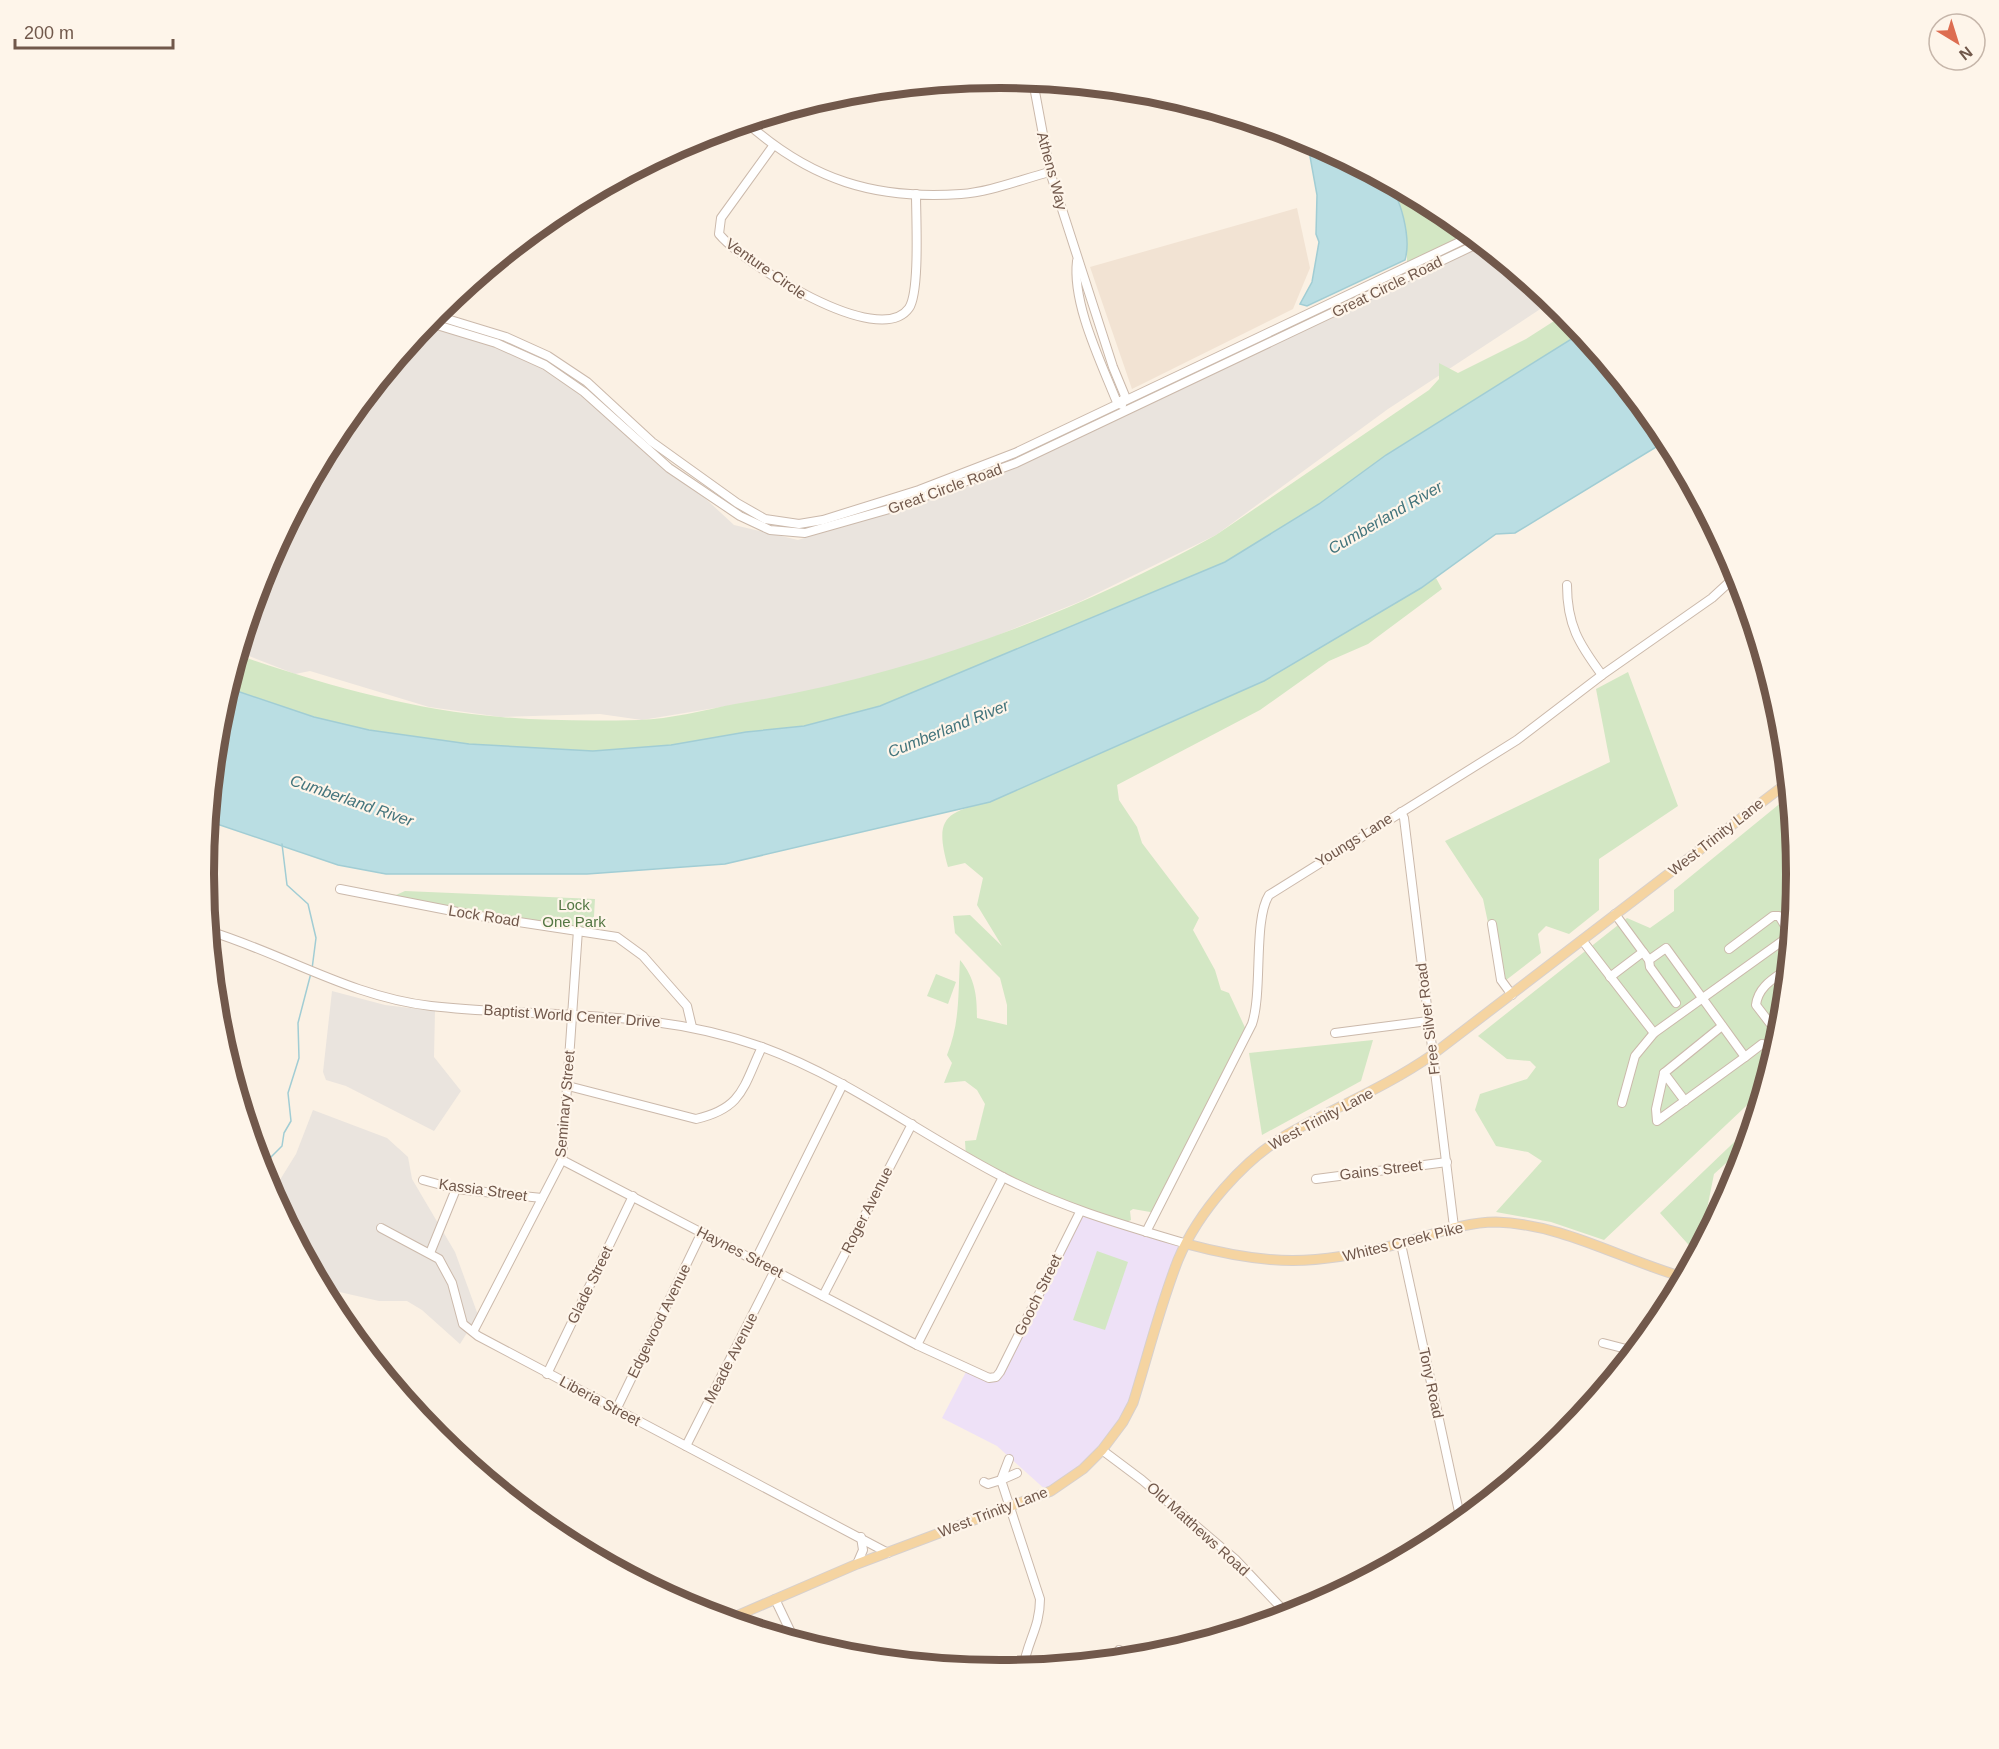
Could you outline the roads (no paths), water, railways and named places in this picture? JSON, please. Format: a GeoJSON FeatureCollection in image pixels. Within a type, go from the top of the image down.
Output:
{"type":"FeatureCollection","features":[{"type":"Feature","properties":{"kind":"main road","name":"West Trinity Lane"},"geometry":{"type":"LineString","coordinates":[[737,1615],[857,1564],[1064,1484],[1102,1450],[1123,1422],[1133,1403],[1167,1292],[1187,1244],[1204,1216],[1237,1174],[1288,1134],[1379,1088],[1432,1055],[1781,788]]}},
{"type":"Feature","properties":{"kind":"main road","name":"Whites Creek Pike"},"geometry":{"type":"LineString","coordinates":[[1187,1244],[1232,1256],[1286,1262],[1347,1258],[1454,1227],[1494,1222],[1553,1230],[1676,1274]]}},
{"type":"Feature","properties":{"kind":"street","name":"Athens Way"},"geometry":{"type":"LineString","coordinates":[[1034,89],[1050,172],[1111,360],[1125,396],[1122,403]]}},
{"type":"Feature","properties":{"kind":"street"},"geometry":{"type":"LineString","coordinates":[[753,128],[773,146],[797,162],[824,175],[873,190],[916,194],[963,194],[1050,172]]}},
{"type":"Feature","properties":{"kind":"street","name":"Venture Circle"},"geometry":{"type":"LineString","coordinates":[[773,146],[721,218],[719,234],[802,295],[838,311],[887,318],[899,316],[909,307],[915,278],[916,194]]}},
{"type":"Feature","properties":{"kind":"street","name":"Great Circle Road"},"geometry":{"type":"LineString","coordinates":[[445,318],[506,337],[548,356],[587,382],[640,432],[675,460],[750,511],[780,523],[799,524],[823,520],[919,490],[1015,453],[1463,240]]}},
{"type":"Feature","properties":{"kind":"street","name":"Great Circle Road"},"geometry":{"type":"LineString","coordinates":[[438,325],[496,343],[545,365],[584,392],[669,468],[745,519],[779,532],[814,532],[904,505],[1016,463],[1472,247]]}},
{"type":"Feature","properties":{"kind":"street","name":"Athens Way"},"geometry":{"type":"LineString","coordinates":[[1078,259],[1077,287],[1116,400],[1122,403],[1126,412]]}},
{"type":"Feature","properties":{"kind":"street"},"geometry":{"type":"LineString","coordinates":[[1349,295],[1361,294],[1378,286],[1386,288]]}},
{"type":"Feature","properties":{"kind":"street"},"geometry":{"type":"LineString","coordinates":[[1094,340],[1111,360]]}},
{"type":"Feature","properties":{"kind":"street","name":"Youngs Lane"},"geometry":{"type":"LineString","coordinates":[[1146,1232],[1252,1024],[1257,1006],[1262,914],[1266,900],[1284,884],[1517,740],[1602,675],[1712,598],[1729,582]]}},
{"type":"Feature","properties":{"kind":"street"},"geometry":{"type":"LineString","coordinates":[[1567,585],[1567,608],[1573,631],[1602,675]]}},
{"type":"Feature","properties":{"kind":"street","name":"Free Silver Road"},"geometry":{"type":"LineString","coordinates":[[1401,812],[1404,818],[1454,1227]]}},
{"type":"Feature","properties":{"kind":"street","name":"Lock Road"},"geometry":{"type":"LineString","coordinates":[[340,889],[473,915],[617,937],[644,956],[687,1006],[692,1027]]}},
{"type":"Feature","properties":{"kind":"street"},"geometry":{"type":"LineString","coordinates":[[1616,915],[1649,960],[1650,968],[1676,1003]]}},
{"type":"Feature","properties":{"kind":"street"},"geometry":{"type":"LineString","coordinates":[[1729,949],[1773,916],[1779,916],[1784,924]]}},
{"type":"Feature","properties":{"kind":"street"},"geometry":{"type":"LineString","coordinates":[[1492,924],[1501,980],[1512,995]]}},
{"type":"Feature","properties":{"kind":"street","name":"Seminary Street"},"geometry":{"type":"LineString","coordinates":[[474,1330],[562,1160],[578,930]]}},
{"type":"Feature","properties":{"kind":"street","name":"Baptist World Center Drive"},"geometry":{"type":"LineString","coordinates":[[216,934],[345,985],[385,998],[430,1006],[640,1018],[692,1027],[762,1047],[843,1084],[1003,1178],[1080,1212],[1187,1244]]}},
{"type":"Feature","properties":{"kind":"street"},"geometry":{"type":"LineString","coordinates":[[1622,1103],[1635,1056],[1654,1033],[1783,938]]}},
{"type":"Feature","properties":{"kind":"street"},"geometry":{"type":"LineString","coordinates":[[1582,940],[1654,1033]]}},
{"type":"Feature","properties":{"kind":"street"},"geometry":{"type":"LineString","coordinates":[[1649,960],[1666,948],[1745,1057]]}},
{"type":"Feature","properties":{"kind":"street"},"geometry":{"type":"LineString","coordinates":[[1610,977],[1643,952]]}},
{"type":"Feature","properties":{"kind":"street"},"geometry":{"type":"LineString","coordinates":[[1771,1024],[1756,1005],[1757,997],[1759,991],[1779,975]]}},
{"type":"Feature","properties":{"kind":"street"},"geometry":{"type":"LineString","coordinates":[[1335,1033],[1428,1021]]}},
{"type":"Feature","properties":{"kind":"street"},"geometry":{"type":"LineString","coordinates":[[1722,1026],[1664,1073],[1656,1109],[1658,1121],[1762,1044]]}},
{"type":"Feature","properties":{"kind":"street"},"geometry":{"type":"LineString","coordinates":[[568,1086],[696,1119],[729,1107],[741,1094],[762,1047]]}},
{"type":"Feature","properties":{"kind":"street"},"geometry":{"type":"LineString","coordinates":[[1664,1073],[1685,1101]]}},
{"type":"Feature","properties":{"kind":"street"},"geometry":{"type":"LineString","coordinates":[[756,1259],[843,1084]]}},
{"type":"Feature","properties":{"kind":"street","name":"Roger Avenue"},"geometry":{"type":"LineString","coordinates":[[823,1296],[912,1124]]}},
{"type":"Feature","properties":{"kind":"street","name":"Haynes Street"},"geometry":{"type":"LineString","coordinates":[[562,1160],[756,1259],[917,1345],[989,1378],[996,1377]]}},
{"type":"Feature","properties":{"kind":"street","name":"Gains Street"},"geometry":{"type":"LineString","coordinates":[[1316,1179],[1447,1162]]}},
{"type":"Feature","properties":{"kind":"street"},"geometry":{"type":"LineString","coordinates":[[917,1345],[1003,1178]]}},
{"type":"Feature","properties":{"kind":"street","name":"Kassia Street"},"geometry":{"type":"LineString","coordinates":[[423,1180],[456,1189],[542,1198]]}},
{"type":"Feature","properties":{"kind":"street"},"geometry":{"type":"LineString","coordinates":[[430,1253],[456,1189]]}},
{"type":"Feature","properties":{"kind":"street","name":"Glade Street"},"geometry":{"type":"LineString","coordinates":[[547,1374],[633,1196]]}},
{"type":"Feature","properties":{"kind":"street","name":"Gooch Street"},"geometry":{"type":"LineString","coordinates":[[996,1377],[1080,1212]]}},
{"type":"Feature","properties":{"kind":"street","name":"Liberia Street"},"geometry":{"type":"LineString","coordinates":[[381,1228],[439,1259],[452,1283],[463,1324],[474,1330],[478,1336],[888,1553]]}},
{"type":"Feature","properties":{"kind":"street","name":"Edgewood Avenue"},"geometry":{"type":"LineString","coordinates":[[616,1410],[702,1232]]}},
{"type":"Feature","properties":{"kind":"street","name":"Tony Road"},"geometry":{"type":"LineString","coordinates":[[1401,1244],[1459,1512]]}},
{"type":"Feature","properties":{"kind":"street","name":"Meade Avenue"},"geometry":{"type":"LineString","coordinates":[[686,1446],[775,1270]]}},
{"type":"Feature","properties":{"kind":"street"},"geometry":{"type":"LineString","coordinates":[[1603,1343],[1626,1349]]}},
{"type":"Feature","properties":{"kind":"street","name":"Old Matthews Road"},"geometry":{"type":"LineString","coordinates":[[1102,1450],[1149,1485],[1235,1559],[1279,1609]]}},
{"type":"Feature","properties":{"kind":"street"},"geometry":{"type":"LineString","coordinates":[[1010,1459],[1001,1480],[1040,1599],[1040,1620],[1025,1652],[1024,1660]]}},
{"type":"Feature","properties":{"kind":"street"},"geometry":{"type":"LineString","coordinates":[[984,1482],[988,1484],[1017,1473]]}},
{"type":"Feature","properties":{"kind":"street"},"geometry":{"type":"LineString","coordinates":[[857,1564],[863,1550],[861,1537]]}},
{"type":"Feature","properties":{"kind":"street"},"geometry":{"type":"LineString","coordinates":[[775,1599],[791,1632]]}},
{"type":"Feature","properties":{"kind":"water"},"geometry":{"type":"Polygon","coordinates":[[[1309,152],[1395,195],[1404,218],[1407,251],[1405,260],[1307,306],[1300,304],[1312,282],[1319,242],[1316,234],[1317,195],[1309,152]]]}},
{"type":"Feature","properties":{"kind":"water","name":"Cumberland River"},"geometry":{"type":"Polygon","coordinates":[[[1573,338],[1623,396],[1658,446],[1515,533],[1496,534],[1421,588],[1264,681],[990,802],[725,864],[587,874],[386,874],[338,865],[215,823],[220,772],[236,691],[314,717],[369,730],[469,744],[593,751],[671,745],[746,732],[804,726],[880,706],[1225,562],[1319,504],[1386,455],[1573,338]]]}},
{"type":"Feature","properties":{"kind":"waterway"},"geometry":{"type":"LineString","coordinates":[[282,844],[287,885],[308,904],[316,938],[312,969]]}},
{"type":"Feature","properties":{"kind":"waterway"},"geometry":{"type":"LineString","coordinates":[[268,1160],[282,1146],[284,1133],[291,1121],[288,1093],[299,1058],[298,1023],[311,973]]}},
{"type":"Feature","properties":{"kind":"park label","name":"Lock One Park"},"geometry":{"type":"Point","coordinates":[574,914]}}]}
